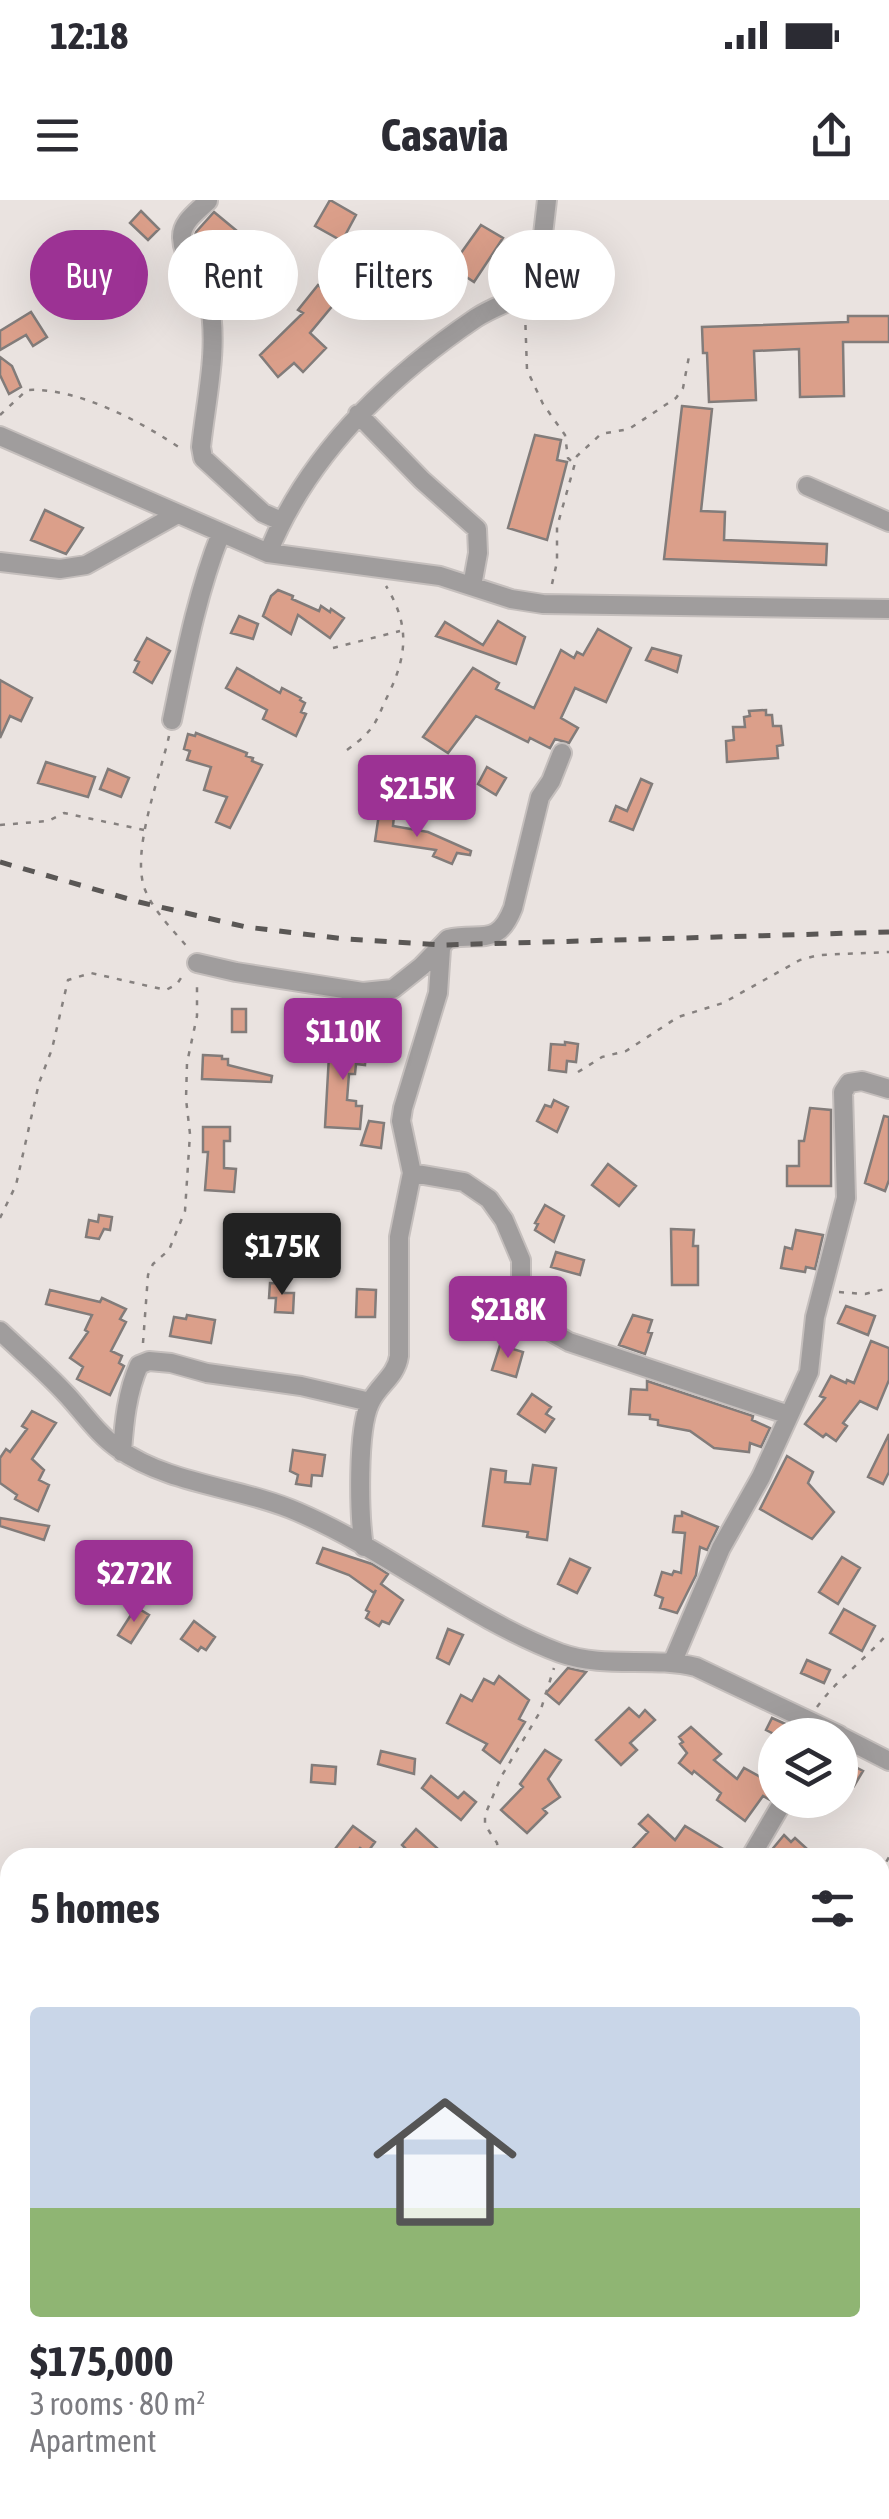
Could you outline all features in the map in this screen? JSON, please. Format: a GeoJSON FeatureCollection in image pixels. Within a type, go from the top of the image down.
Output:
{"type":"FeatureCollection","features":[{"type":"Feature","properties":{"kind":"street"},"geometry":{"type":"LineString","coordinates":[[544,230],[547,200]]}},
{"type":"Feature","properties":{"kind":"street"},"geometry":{"type":"LineString","coordinates":[[208,201],[190,219],[182,239],[190,268],[208,295],[210,308],[212,350],[203,458],[263,513],[281,521]]}},
{"type":"Feature","properties":{"kind":"street"},"geometry":{"type":"LineString","coordinates":[[268,553],[296,496],[358,414],[388,386],[488,312]]}},
{"type":"Feature","properties":{"kind":"street"},"geometry":{"type":"LineString","coordinates":[[358,414],[477,529],[478,554],[472,586]]}},
{"type":"Feature","properties":{"kind":"street"},"geometry":{"type":"LineString","coordinates":[[0,436],[268,553],[440,576],[542,604],[889,609]]}},
{"type":"Feature","properties":{"kind":"street"},"geometry":{"type":"LineString","coordinates":[[807,486],[889,522]]}},
{"type":"Feature","properties":{"kind":"street"},"geometry":{"type":"LineString","coordinates":[[0,562],[60,569],[86,565],[176,516]]}},
{"type":"Feature","properties":{"kind":"street"},"geometry":{"type":"LineString","coordinates":[[172,720],[188,639],[221,533]]}},
{"type":"Feature","properties":{"kind":"street"},"geometry":{"type":"LineString","coordinates":[[197,963],[363,992],[393,989],[454,936],[493,935],[507,923],[540,798],[562,753]]}},
{"type":"Feature","properties":{"kind":"street"},"geometry":{"type":"LineString","coordinates":[[364,1547],[359,1495],[364,1418],[370,1402],[398,1366],[399,1237],[412,1174],[403,1108],[438,993],[442,949]]}},
{"type":"Feature","properties":{"kind":"street"},"geometry":{"type":"LineString","coordinates":[[673,1662],[721,1548],[761,1477],[809,1372],[815,1317],[846,1198],[843,1092],[849,1083],[862,1081],[889,1089]]}},
{"type":"Feature","properties":{"kind":"street"},"geometry":{"type":"LineString","coordinates":[[412,1174],[464,1182],[489,1199],[504,1220],[521,1260],[521,1300],[532,1322],[569,1342],[789,1416]]}},
{"type":"Feature","properties":{"kind":"street"},"geometry":{"type":"LineString","coordinates":[[0,1331],[122,1452],[168,1472],[286,1507],[562,1653],[622,1664],[673,1662],[696,1667],[800,1718]]}},
{"type":"Feature","properties":{"kind":"street"},"geometry":{"type":"LineString","coordinates":[[122,1452],[128,1400],[140,1364],[149,1361],[301,1386],[370,1402]]}},
{"type":"Feature","properties":{"kind":"street"},"geometry":{"type":"LineString","coordinates":[[858,1746],[889,1761]]}},
{"type":"Feature","properties":{"kind":"street"},"geometry":{"type":"LineString","coordinates":[[756,1848],[773,1818]]}},
{"type":"Feature","properties":{"kind":"path"},"geometry":{"type":"LineString","coordinates":[[525,320],[528,370],[543,404],[566,435],[568,458],[574,464]]}},
{"type":"Feature","properties":{"kind":"path"},"geometry":{"type":"LineString","coordinates":[[542,604],[554,580],[557,527],[574,464],[583,448],[600,434],[629,429],[676,398],[683,388],[690,351]]}},
{"type":"Feature","properties":{"kind":"path"},"geometry":{"type":"LineString","coordinates":[[0,415],[26,390],[53,390],[142,423],[183,450],[203,458]]}},
{"type":"Feature","properties":{"kind":"path"},"geometry":{"type":"LineString","coordinates":[[347,750],[369,734],[401,670],[401,630],[391,595],[374,568]]}},
{"type":"Feature","properties":{"kind":"path"},"geometry":{"type":"LineString","coordinates":[[333,648],[401,630]]}},
{"type":"Feature","properties":{"kind":"path"},"geometry":{"type":"LineString","coordinates":[[140,1364],[148,1275],[153,1264],[170,1250],[185,1211],[190,1134],[188,1064],[197,1016],[197,963],[153,905],[144,887],[140,855],[172,720]]}},
{"type":"Feature","properties":{"kind":"path"},"geometry":{"type":"LineString","coordinates":[[0,825],[48,821],[64,813],[146,830]]}},
{"type":"Feature","properties":{"kind":"path"},"geometry":{"type":"LineString","coordinates":[[578,1072],[602,1058],[626,1051],[678,1017],[723,1004],[800,960],[819,955],[889,952]]}},
{"type":"Feature","properties":{"kind":"path"},"geometry":{"type":"LineString","coordinates":[[0,1218],[16,1185],[39,1082],[52,1048],[68,980],[91,973],[166,990],[197,963]]}},
{"type":"Feature","properties":{"kind":"path"},"geometry":{"type":"LineString","coordinates":[[823,1290],[865,1294],[889,1288]]}},
{"type":"Feature","properties":{"kind":"path"},"geometry":{"type":"LineString","coordinates":[[829,1718],[836,1683],[871,1654],[889,1632]]}},
{"type":"Feature","properties":{"kind":"path"},"geometry":{"type":"LineString","coordinates":[[498,1848],[485,1826],[485,1814],[501,1777],[540,1712],[562,1653]]}},
{"type":"Feature","properties":{"kind":"building"},"geometry":{"type":"Polygon","coordinates":[[[330,200],[356,215],[348,230],[322,230],[315,226],[330,200]]]}},
{"type":"Feature","properties":{"kind":"building"},"geometry":{"type":"Polygon","coordinates":[[[141,211],[159,229],[148,240],[148,230],[137,230],[130,223],[141,211]]]}},
{"type":"Feature","properties":{"kind":"building"},"geometry":{"type":"Polygon","coordinates":[[[214,212],[236,230],[198,230],[214,212]]]}},
{"type":"Feature","properties":{"kind":"building"},"geometry":{"type":"Polygon","coordinates":[[[481,225],[489,230],[488,261],[474,282],[468,278],[468,243],[481,225]]]}},
{"type":"Feature","properties":{"kind":"building"},"geometry":{"type":"Polygon","coordinates":[[[318,285],[321,320],[310,333],[326,348],[303,372],[294,363],[278,377],[260,355],[298,320],[303,313],[298,310],[318,285]]]}},
{"type":"Feature","properties":{"kind":"building"},"geometry":{"type":"Polygon","coordinates":[[[30,313],[30,320],[36,320],[47,337],[33,346],[26,335],[0,350],[0,331],[30,313]]]}},
{"type":"Feature","properties":{"kind":"building"},"geometry":{"type":"Polygon","coordinates":[[[848,316],[889,316],[889,342],[843,342],[844,396],[800,397],[799,349],[754,351],[756,400],[709,402],[702,327],[848,322],[848,316]]]}},
{"type":"Feature","properties":{"kind":"building"},"geometry":{"type":"Polygon","coordinates":[[[0,357],[12,366],[21,387],[9,394],[0,375],[0,357]]]}},
{"type":"Feature","properties":{"kind":"building"},"geometry":{"type":"Polygon","coordinates":[[[682,406],[712,409],[701,511],[725,512],[724,540],[827,544],[826,565],[664,559],[682,406]]]}},
{"type":"Feature","properties":{"kind":"building"},"geometry":{"type":"Polygon","coordinates":[[[535,435],[561,440],[557,460],[567,462],[547,540],[508,528],[535,435]]]}},
{"type":"Feature","properties":{"kind":"building"},"geometry":{"type":"Polygon","coordinates":[[[45,510],[83,528],[66,554],[31,540],[45,510]]]}},
{"type":"Feature","properties":{"kind":"building"},"geometry":{"type":"Polygon","coordinates":[[[278,590],[319,611],[321,606],[344,618],[330,638],[298,615],[291,634],[263,616],[271,596],[278,590]]]}},
{"type":"Feature","properties":{"kind":"building"},"geometry":{"type":"Polygon","coordinates":[[[239,616],[258,624],[253,639],[231,633],[239,616]]]}},
{"type":"Feature","properties":{"kind":"building"},"geometry":{"type":"Polygon","coordinates":[[[498,621],[525,637],[516,664],[436,636],[445,622],[483,645],[498,621]]]}},
{"type":"Feature","properties":{"kind":"building"},"geometry":{"type":"Polygon","coordinates":[[[598,629],[631,648],[606,702],[575,688],[561,718],[578,728],[569,743],[555,739],[550,748],[530,738],[528,742],[476,716],[448,753],[423,737],[473,668],[499,683],[496,689],[534,708],[561,650],[574,658],[577,652],[583,655],[598,629]]]}},
{"type":"Feature","properties":{"kind":"building"},"geometry":{"type":"Polygon","coordinates":[[[147,638],[170,651],[152,683],[134,672],[139,662],[135,660],[147,638]]]}},
{"type":"Feature","properties":{"kind":"building"},"geometry":{"type":"Polygon","coordinates":[[[652,648],[681,656],[677,672],[646,660],[652,648]]]}},
{"type":"Feature","properties":{"kind":"building"},"geometry":{"type":"Polygon","coordinates":[[[237,668],[280,693],[282,688],[301,698],[305,703],[301,712],[306,714],[296,736],[263,719],[267,710],[226,688],[237,668]]]}},
{"type":"Feature","properties":{"kind":"building"},"geometry":{"type":"Polygon","coordinates":[[[0,680],[32,698],[21,721],[10,716],[0,738],[0,680]]]}},
{"type":"Feature","properties":{"kind":"building"},"geometry":{"type":"Polygon","coordinates":[[[766,710],[766,715],[772,715],[773,726],[781,726],[783,745],[777,746],[778,758],[727,762],[726,741],[734,740],[733,727],[745,727],[744,717],[750,716],[749,711],[766,710]]]}},
{"type":"Feature","properties":{"kind":"building"},"geometry":{"type":"Polygon","coordinates":[[[196,733],[247,753],[252,761],[262,765],[230,828],[216,822],[227,797],[204,790],[211,767],[187,760],[190,751],[184,749],[188,734],[196,733]]]}},
{"type":"Feature","properties":{"kind":"building"},"geometry":{"type":"Polygon","coordinates":[[[46,762],[95,777],[88,797],[38,783],[46,762]]]}},
{"type":"Feature","properties":{"kind":"building"},"geometry":{"type":"Polygon","coordinates":[[[487,767],[506,778],[496,795],[478,784],[487,767]]]}},
{"type":"Feature","properties":{"kind":"building"},"geometry":{"type":"Polygon","coordinates":[[[108,769],[129,778],[121,797],[100,789],[108,769]]]}},
{"type":"Feature","properties":{"kind":"building"},"geometry":{"type":"Polygon","coordinates":[[[641,779],[652,784],[633,830],[610,821],[616,806],[627,811],[641,779]]]}},
{"type":"Feature","properties":{"kind":"building"},"geometry":{"type":"Polygon","coordinates":[[[379,814],[394,816],[393,826],[428,832],[471,851],[470,855],[457,853],[452,864],[433,856],[436,850],[375,841],[379,814]]]}},
{"type":"Feature","properties":{"kind":"building"},"geometry":{"type":"Polygon","coordinates":[[[232,1009],[246,1009],[246,1032],[232,1032],[232,1009]]]}},
{"type":"Feature","properties":{"kind":"building"},"geometry":{"type":"Polygon","coordinates":[[[330,1037],[357,1039],[366,1049],[365,1065],[356,1064],[355,1074],[349,1074],[347,1100],[362,1106],[360,1129],[325,1127],[330,1037]]]}},
{"type":"Feature","properties":{"kind":"building"},"geometry":{"type":"Polygon","coordinates":[[[551,1044],[578,1044],[576,1062],[567,1061],[566,1072],[549,1070],[551,1044]]]}},
{"type":"Feature","properties":{"kind":"building"},"geometry":{"type":"Polygon","coordinates":[[[203,1055],[222,1056],[228,1059],[228,1065],[272,1076],[271,1082],[202,1079],[203,1055]]]}},
{"type":"Feature","properties":{"kind":"building"},"geometry":{"type":"Polygon","coordinates":[[[554,1100],[568,1107],[557,1132],[537,1121],[545,1105],[551,1107],[554,1100]]]}},
{"type":"Feature","properties":{"kind":"building"},"geometry":{"type":"Polygon","coordinates":[[[810,1108],[831,1110],[831,1186],[787,1186],[787,1166],[799,1166],[799,1141],[804,1141],[810,1108]]]}},
{"type":"Feature","properties":{"kind":"building"},"geometry":{"type":"Polygon","coordinates":[[[884,1116],[889,1117],[889,1180],[885,1191],[865,1183],[884,1116]]]}},
{"type":"Feature","properties":{"kind":"building"},"geometry":{"type":"Polygon","coordinates":[[[369,1121],[384,1123],[381,1148],[361,1145],[369,1121]]]}},
{"type":"Feature","properties":{"kind":"building"},"geometry":{"type":"Polygon","coordinates":[[[203,1127],[230,1127],[230,1141],[224,1141],[224,1168],[236,1169],[234,1192],[205,1190],[208,1152],[203,1152],[203,1127]]]}},
{"type":"Feature","properties":{"kind":"building"},"geometry":{"type":"Polygon","coordinates":[[[608,1164],[636,1186],[619,1206],[592,1185],[608,1164]]]}},
{"type":"Feature","properties":{"kind":"building"},"geometry":{"type":"Polygon","coordinates":[[[545,1205],[564,1216],[554,1242],[535,1230],[545,1205]]]}},
{"type":"Feature","properties":{"kind":"building"},"geometry":{"type":"Polygon","coordinates":[[[99,1215],[112,1217],[110,1230],[104,1229],[99,1239],[86,1237],[89,1220],[98,1222],[99,1215]]]}},
{"type":"Feature","properties":{"kind":"building"},"geometry":{"type":"Polygon","coordinates":[[[230,1216],[258,1217],[256,1238],[263,1238],[263,1245],[267,1246],[266,1262],[233,1260],[234,1253],[228,1252],[230,1216]]]}},
{"type":"Feature","properties":{"kind":"building"},"geometry":{"type":"Polygon","coordinates":[[[671,1229],[694,1230],[698,1285],[672,1285],[671,1229]]]}},
{"type":"Feature","properties":{"kind":"building"},"geometry":{"type":"Polygon","coordinates":[[[796,1230],[823,1235],[815,1269],[806,1267],[805,1272],[781,1268],[785,1247],[792,1249],[796,1230]]]}},
{"type":"Feature","properties":{"kind":"building"},"geometry":{"type":"Polygon","coordinates":[[[556,1252],[584,1260],[580,1275],[551,1267],[556,1252]]]}},
{"type":"Feature","properties":{"kind":"building"},"geometry":{"type":"Polygon","coordinates":[[[270,1283],[284,1284],[284,1293],[294,1293],[293,1313],[275,1312],[276,1298],[269,1298],[270,1283]]]}},
{"type":"Feature","properties":{"kind":"building"},"geometry":{"type":"Polygon","coordinates":[[[357,1289],[376,1290],[375,1317],[356,1317],[357,1289]]]}},
{"type":"Feature","properties":{"kind":"building"},"geometry":{"type":"Polygon","coordinates":[[[50,1290],[100,1302],[102,1298],[126,1309],[120,1319],[126,1322],[111,1351],[122,1356],[119,1363],[124,1366],[110,1395],[77,1379],[83,1367],[70,1358],[88,1332],[85,1330],[92,1315],[46,1304],[50,1290]]]}},
{"type":"Feature","properties":{"kind":"building"},"geometry":{"type":"Polygon","coordinates":[[[846,1306],[875,1316],[868,1335],[838,1323],[846,1306]]]}},
{"type":"Feature","properties":{"kind":"building"},"geometry":{"type":"Polygon","coordinates":[[[187,1315],[215,1320],[211,1343],[170,1336],[174,1317],[186,1319],[187,1315]]]}},
{"type":"Feature","properties":{"kind":"building"},"geometry":{"type":"Polygon","coordinates":[[[633,1315],[652,1320],[645,1354],[619,1345],[633,1315]]]}},
{"type":"Feature","properties":{"kind":"building"},"geometry":{"type":"Polygon","coordinates":[[[871,1341],[889,1348],[889,1380],[877,1409],[860,1401],[843,1423],[847,1426],[836,1441],[826,1434],[823,1437],[805,1424],[825,1398],[820,1396],[831,1376],[854,1383],[871,1341]]]}},
{"type":"Feature","properties":{"kind":"building"},"geometry":{"type":"Polygon","coordinates":[[[500,1345],[523,1352],[516,1377],[492,1370],[500,1345]]]}},
{"type":"Feature","properties":{"kind":"building"},"geometry":{"type":"Polygon","coordinates":[[[647,1381],[753,1416],[752,1420],[770,1428],[761,1447],[750,1443],[749,1452],[714,1448],[690,1431],[658,1425],[658,1420],[650,1419],[650,1415],[629,1414],[631,1389],[647,1390],[647,1381]]]}},
{"type":"Feature","properties":{"kind":"building"},"geometry":{"type":"Polygon","coordinates":[[[532,1394],[551,1407],[546,1414],[554,1419],[545,1432],[518,1414],[532,1394]]]}},
{"type":"Feature","properties":{"kind":"building"},"geometry":{"type":"Polygon","coordinates":[[[32,1411],[56,1423],[32,1459],[44,1470],[39,1480],[49,1485],[38,1511],[15,1499],[17,1495],[0,1483],[0,1458],[6,1449],[10,1452],[27,1429],[22,1426],[32,1411]]]}},
{"type":"Feature","properties":{"kind":"building"},"geometry":{"type":"Polygon","coordinates":[[[889,1434],[889,1472],[883,1484],[868,1477],[889,1434]]]}},
{"type":"Feature","properties":{"kind":"building"},"geometry":{"type":"Polygon","coordinates":[[[293,1450],[325,1455],[322,1476],[312,1475],[311,1486],[296,1484],[298,1475],[290,1471],[293,1450]]]}},
{"type":"Feature","properties":{"kind":"building"},"geometry":{"type":"Polygon","coordinates":[[[787,1456],[813,1472],[808,1483],[834,1512],[812,1539],[760,1509],[787,1456]]]}},
{"type":"Feature","properties":{"kind":"building"},"geometry":{"type":"Polygon","coordinates":[[[533,1465],[556,1468],[547,1540],[527,1537],[528,1532],[483,1526],[491,1469],[506,1471],[505,1482],[530,1484],[533,1465]]]}},
{"type":"Feature","properties":{"kind":"building"},"geometry":{"type":"Polygon","coordinates":[[[682,1512],[718,1527],[707,1550],[700,1547],[696,1575],[677,1613],[660,1608],[663,1598],[655,1595],[662,1572],[681,1573],[685,1533],[673,1532],[675,1516],[682,1516],[682,1512]]]}},
{"type":"Feature","properties":{"kind":"building"},"geometry":{"type":"Polygon","coordinates":[[[0,1518],[49,1526],[44,1540],[0,1526],[0,1518]]]}},
{"type":"Feature","properties":{"kind":"building"},"geometry":{"type":"Polygon","coordinates":[[[323,1548],[372,1564],[388,1574],[381,1584],[403,1600],[389,1624],[382,1621],[379,1626],[366,1618],[376,1590],[374,1593],[349,1575],[317,1563],[323,1548]]]}},
{"type":"Feature","properties":{"kind":"building"},"geometry":{"type":"Polygon","coordinates":[[[842,1557],[860,1568],[838,1604],[819,1592],[842,1557]]]}},
{"type":"Feature","properties":{"kind":"building"},"geometry":{"type":"Polygon","coordinates":[[[570,1559],[590,1568],[577,1593],[558,1584],[570,1559]]]}},
{"type":"Feature","properties":{"kind":"building"},"geometry":{"type":"Polygon","coordinates":[[[136,1607],[149,1615],[131,1643],[118,1635],[136,1607]]]}},
{"type":"Feature","properties":{"kind":"building"},"geometry":{"type":"Polygon","coordinates":[[[844,1609],[875,1626],[862,1651],[830,1633],[844,1609]]]}},
{"type":"Feature","properties":{"kind":"building"},"geometry":{"type":"Polygon","coordinates":[[[194,1621],[215,1637],[206,1650],[201,1647],[198,1651],[181,1639],[194,1621]]]}},
{"type":"Feature","properties":{"kind":"building"},"geometry":{"type":"Polygon","coordinates":[[[448,1629],[463,1635],[449,1664],[437,1658],[448,1629]]]}},
{"type":"Feature","properties":{"kind":"building"},"geometry":{"type":"Polygon","coordinates":[[[807,1660],[830,1670],[824,1683],[801,1673],[807,1660]]]}},
{"type":"Feature","properties":{"kind":"building"},"geometry":{"type":"Polygon","coordinates":[[[568,1668],[586,1672],[559,1704],[546,1693],[568,1668]]]}},
{"type":"Feature","properties":{"kind":"building"},"geometry":{"type":"Polygon","coordinates":[[[499,1676],[529,1700],[519,1719],[525,1722],[500,1763],[483,1750],[487,1744],[447,1723],[461,1695],[472,1701],[484,1679],[494,1684],[499,1676]]]}},
{"type":"Feature","properties":{"kind":"building"},"geometry":{"type":"Polygon","coordinates":[[[629,1708],[639,1717],[645,1710],[655,1720],[630,1743],[637,1750],[621,1765],[596,1740],[629,1708]]]}},
{"type":"Feature","properties":{"kind":"building"},"geometry":{"type":"Polygon","coordinates":[[[691,1727],[721,1754],[714,1760],[737,1779],[744,1768],[758,1776],[758,1803],[745,1821],[717,1800],[721,1793],[679,1763],[687,1753],[679,1737],[691,1727]]]}},
{"type":"Feature","properties":{"kind":"building"},"geometry":{"type":"Polygon","coordinates":[[[545,1750],[561,1760],[548,1779],[560,1797],[543,1809],[547,1813],[527,1833],[501,1810],[523,1787],[520,1784],[545,1750]]]}},
{"type":"Feature","properties":{"kind":"building"},"geometry":{"type":"Polygon","coordinates":[[[381,1751],[415,1759],[414,1774],[378,1764],[381,1751]]]}},
{"type":"Feature","properties":{"kind":"building"},"geometry":{"type":"Polygon","coordinates":[[[312,1765],[336,1767],[335,1784],[311,1782],[312,1765]]]}},
{"type":"Feature","properties":{"kind":"building"},"geometry":{"type":"Polygon","coordinates":[[[431,1776],[458,1798],[464,1792],[476,1802],[461,1820],[422,1788],[431,1776]]]}},
{"type":"Feature","properties":{"kind":"building"},"geometry":{"type":"Polygon","coordinates":[[[648,1815],[675,1840],[685,1826],[721,1848],[633,1848],[648,1832],[639,1824],[648,1815]]]}},
{"type":"Feature","properties":{"kind":"building"},"geometry":{"type":"Polygon","coordinates":[[[353,1826],[375,1842],[371,1848],[336,1848],[353,1826]]]}},
{"type":"Feature","properties":{"kind":"building"},"geometry":{"type":"Polygon","coordinates":[[[416,1829],[437,1848],[405,1848],[402,1845],[416,1829]]]}},
{"type":"Feature","properties":{"kind":"building"},"geometry":{"type":"Polygon","coordinates":[[[784,1835],[791,1842],[795,1838],[806,1848],[773,1848],[784,1835]]]}},
{"type":"Feature","properties":{"kind":"railway"},"geometry":{"type":"LineString","coordinates":[[0,862],[139,902],[246,927],[345,939],[443,945],[889,932]]}}]}
